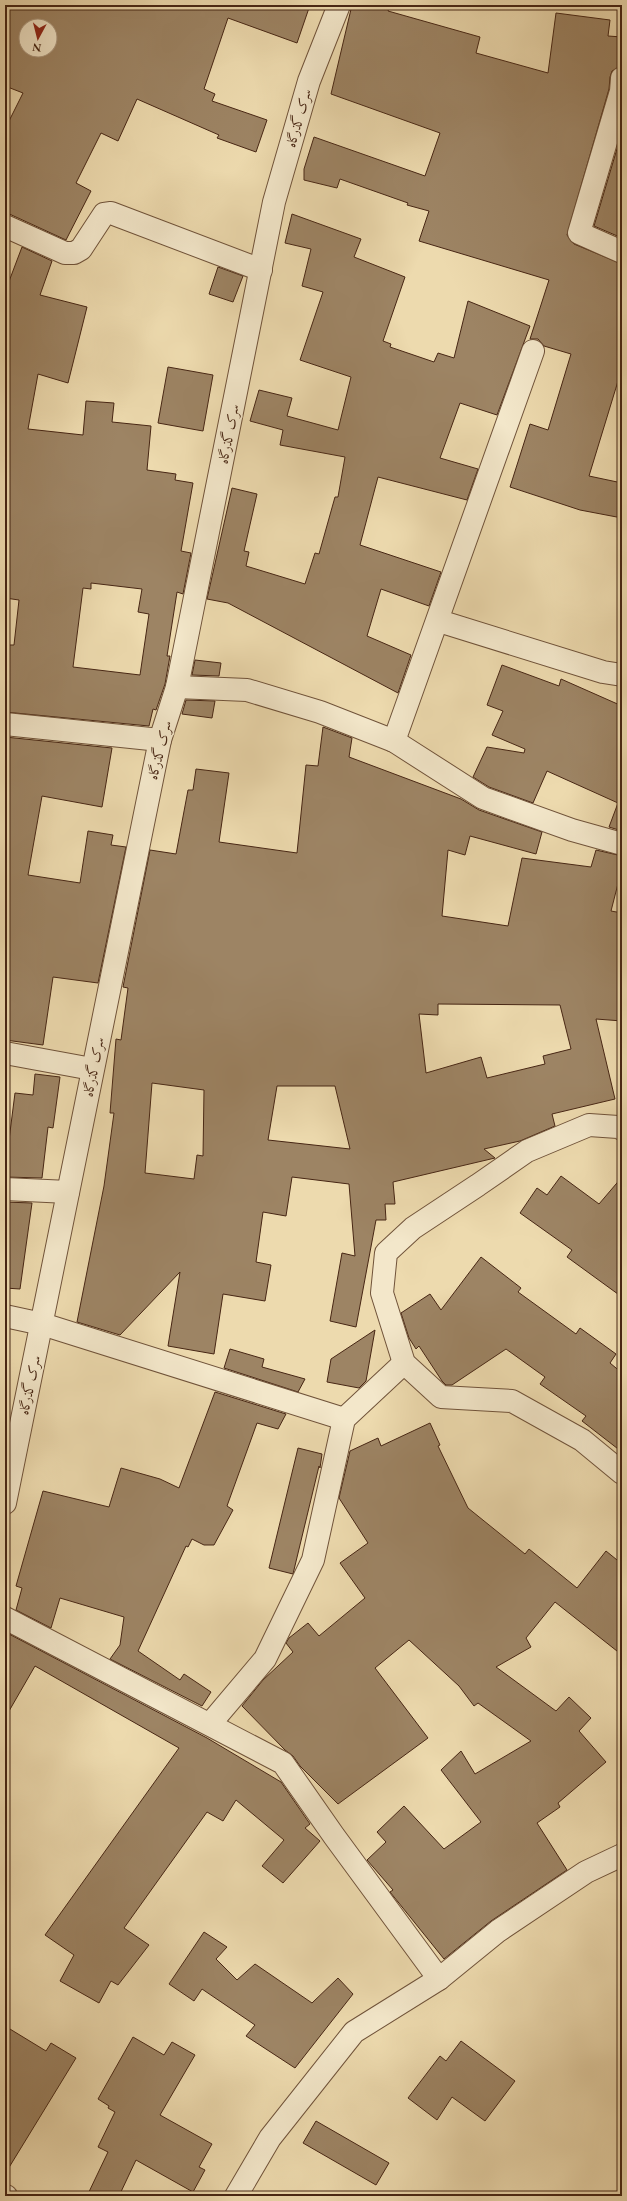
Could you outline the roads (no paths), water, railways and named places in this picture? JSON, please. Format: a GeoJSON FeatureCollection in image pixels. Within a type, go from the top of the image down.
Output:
{"type":"FeatureCollection","features":[{"type":"Feature","properties":{"kind":"street","name":"سرک گذرگاه"},"geometry":{"type":"LineString","coordinates":[[5,1503],[160,740],[177,686],[274,202],[309,80],[339,5]]}},
{"type":"Feature","properties":{"kind":"street"},"geometry":{"type":"LineString","coordinates":[[622,78],[621,91],[579,233],[622,252]]}},
{"type":"Feature","properties":{"kind":"street"},"geometry":{"type":"LineString","coordinates":[[5,226],[64,253],[74,253],[81,249],[104,214],[111,213],[261,270]]}},
{"type":"Feature","properties":{"kind":"street"},"geometry":{"type":"LineString","coordinates":[[394,741],[439,620],[534,351]]}},
{"type":"Feature","properties":{"kind":"street"},"geometry":{"type":"LineString","coordinates":[[439,620],[603,672],[622,675]]}},
{"type":"Feature","properties":{"kind":"street"},"geometry":{"type":"LineString","coordinates":[[177,686],[247,690],[320,712],[394,741],[483,798],[572,830],[622,844]]}},
{"type":"Feature","properties":{"kind":"street"},"geometry":{"type":"LineString","coordinates":[[5,724],[160,740]]}},
{"type":"Feature","properties":{"kind":"street"},"geometry":{"type":"LineString","coordinates":[[5,1053],[92,1069]]}},
{"type":"Feature","properties":{"kind":"street"},"geometry":{"type":"LineString","coordinates":[[622,1128],[618,1126],[589,1126],[527,1151],[413,1228],[386,1253],[382,1293],[404,1363],[441,1397],[512,1400],[582,1440],[622,1473]]}},
{"type":"Feature","properties":{"kind":"street"},"geometry":{"type":"LineString","coordinates":[[5,1189],[68,1192]]}},
{"type":"Feature","properties":{"kind":"street"},"geometry":{"type":"LineString","coordinates":[[5,1316],[42,1324],[344,1419]]}},
{"type":"Feature","properties":{"kind":"street"},"geometry":{"type":"LineString","coordinates":[[210,1724],[265,1659],[313,1560],[344,1419],[404,1363]]}},
{"type":"Feature","properties":{"kind":"street"},"geometry":{"type":"LineString","coordinates":[[5,1618],[283,1763],[334,1836],[440,1979]]}},
{"type":"Feature","properties":{"kind":"street"},"geometry":{"type":"LineString","coordinates":[[236,2196],[270,2138],[354,2032],[440,1979],[498,1931],[580,1876],[622,1855]]}}]}
